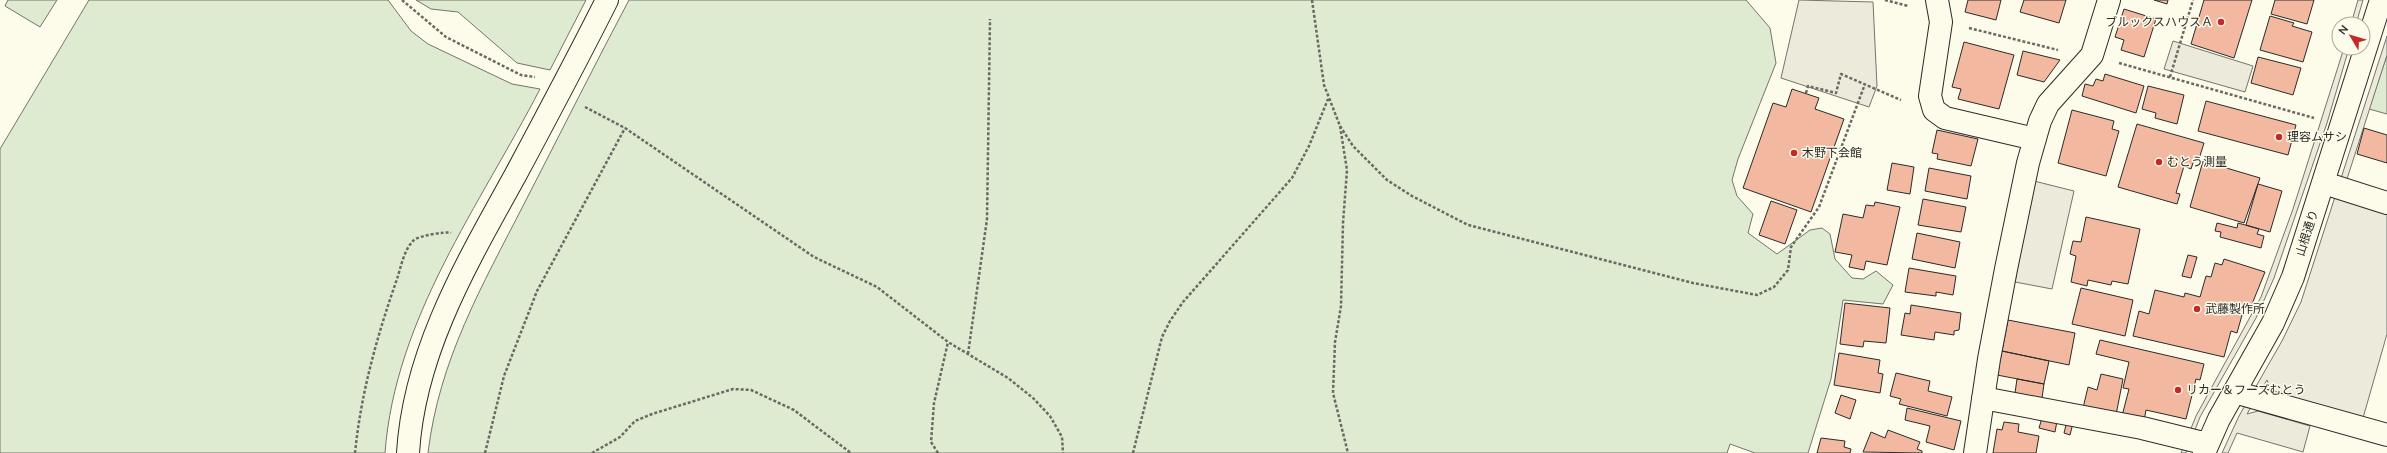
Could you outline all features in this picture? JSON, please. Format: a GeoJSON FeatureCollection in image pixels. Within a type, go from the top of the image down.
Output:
{"type":"FeatureCollection","features":[{"type":"Feature","properties":{"kind":"street"},"geometry":{"type":"LineString","coordinates":[[408,453],[410,430],[417,392],[428,356],[457,282],[561,91],[607,0]]}},
{"type":"Feature","properties":{"kind":"street"},"geometry":{"type":"LineString","coordinates":[[1937,0],[1941,22],[1930,96],[1934,110],[1946,118],[2035,139]]}},
{"type":"Feature","properties":{"kind":"street"},"geometry":{"type":"LineString","coordinates":[[1975,453],[1983,398],[2008,262],[2035,139],[2048,104],[2092,55],[2097,44],[2109,0]]}},
{"type":"Feature","properties":{"kind":"street","name":"山根通り"},"geometry":{"type":"LineString","coordinates":[[2206,448],[2234,392],[2265,339],[2293,277],[2381,0]]}},
{"type":"Feature","properties":{"kind":"street"},"geometry":{"type":"LineString","coordinates":[[2324,183],[2387,203]]}},
{"type":"Feature","properties":{"kind":"street"},"geometry":{"type":"LineString","coordinates":[[2234,392],[2387,435]]}},
{"type":"Feature","properties":{"kind":"street"},"geometry":{"type":"LineString","coordinates":[[1983,398],[2142,428],[2206,448]]}},
{"type":"Feature","properties":{"kind":"path"},"geometry":{"type":"LineString","coordinates":[[402,0],[446,37],[521,75],[546,79],[561,91]]}},
{"type":"Feature","properties":{"kind":"path"},"geometry":{"type":"LineString","coordinates":[[1312,0],[1324,85],[1328,99],[1340,126],[1353,146],[1387,180],[1412,196],[1468,224],[1693,283],[1756,295],[1774,287],[1788,270],[1791,247],[1819,207],[1864,84]]}},
{"type":"Feature","properties":{"kind":"path"},"geometry":{"type":"LineString","coordinates":[[1885,0],[1909,7]]}},
{"type":"Feature","properties":{"kind":"path"},"geometry":{"type":"LineString","coordinates":[[2170,77],[2193,0]]}},
{"type":"Feature","properties":{"kind":"path"},"geometry":{"type":"LineString","coordinates":[[968,354],[987,219],[990,19]]}},
{"type":"Feature","properties":{"kind":"path"},"geometry":{"type":"LineString","coordinates":[[1966,28],[2078,55],[2092,55],[2306,115],[2341,128]]}},
{"type":"Feature","properties":{"kind":"path"},"geometry":{"type":"LineString","coordinates":[[1806,93],[1808,86],[1836,93],[1841,74],[1908,103]]}},
{"type":"Feature","properties":{"kind":"path"},"geometry":{"type":"LineString","coordinates":[[1133,453],[1162,337],[1170,321],[1183,302],[1292,178],[1309,146],[1328,99]]}},
{"type":"Feature","properties":{"kind":"path"},"geometry":{"type":"LineString","coordinates":[[583,106],[625,128],[814,257],[877,287],[948,342],[1008,378],[1033,398],[1050,416],[1062,436],[1063,453]]}},
{"type":"Feature","properties":{"kind":"path"},"geometry":{"type":"LineString","coordinates":[[1340,126],[1347,170],[1343,223],[1341,306],[1335,342],[1333,393],[1348,453]]}},
{"type":"Feature","properties":{"kind":"path"},"geometry":{"type":"LineString","coordinates":[[485,453],[504,376],[537,291],[625,128]]}},
{"type":"Feature","properties":{"kind":"path"},"geometry":{"type":"LineString","coordinates":[[355,453],[363,392],[372,358],[391,295],[406,254],[413,241],[420,236],[448,231],[477,245]]}},
{"type":"Feature","properties":{"kind":"path"},"geometry":{"type":"LineString","coordinates":[[938,453],[931,442],[934,403],[948,342]]}},
{"type":"Feature","properties":{"kind":"path"},"geometry":{"type":"LineString","coordinates":[[592,453],[620,437],[635,421],[652,414],[733,389],[751,390],[794,410],[851,453]]}},
{"type":"Feature","properties":{"kind":"green space"},"geometry":{"type":"Polygon","coordinates":[[[8,0],[57,0],[40,27],[5,6],[8,0]]]}},
{"type":"Feature","properties":{"kind":"green space"},"geometry":{"type":"Polygon","coordinates":[[[89,0],[388,0],[411,31],[428,44],[512,84],[540,89],[467,220],[423,309],[405,355],[392,403],[385,453],[0,453],[0,149],[89,0]]]}},
{"type":"Feature","properties":{"kind":"green space"},"geometry":{"type":"Polygon","coordinates":[[[416,0],[586,0],[550,70],[517,63],[458,12],[431,9],[416,0]]]}},
{"type":"Feature","properties":{"kind":"green space"},"geometry":{"type":"Polygon","coordinates":[[[629,0],[1746,0],[1770,28],[1776,63],[1738,159],[1732,180],[1737,196],[1753,214],[1748,233],[1777,254],[1810,230],[1822,228],[1830,234],[1835,259],[1852,278],[1863,279],[1876,271],[1893,285],[1883,304],[1843,300],[1831,379],[1808,453],[1755,453],[1730,444],[1727,453],[428,453],[442,386],[464,324],[493,264],[629,0]]]}},
{"type":"Feature","properties":{"kind":"green space"},"geometry":{"type":"Polygon","coordinates":[[[2387,55],[2387,114],[2369,109],[2387,55]]]}},
{"type":"Feature","properties":{"kind":"shaded area"},"geometry":{"type":"Polygon","coordinates":[[[1799,0],[1873,2],[1877,86],[1869,107],[1781,78],[1799,0]]]}},
{"type":"Feature","properties":{"kind":"shaded area"},"geometry":{"type":"Polygon","coordinates":[[[2358,0],[2363,0],[2358,16],[2353,16],[2358,0]]]}},
{"type":"Feature","properties":{"kind":"shaded area"},"geometry":{"type":"Polygon","coordinates":[[[2387,36],[2387,55],[2346,182],[2387,211],[2387,334],[2363,418],[2272,393],[2267,380],[2247,414],[2258,411],[2310,426],[2303,452],[2237,433],[2228,453],[2222,453],[2239,416],[2282,341],[2301,302],[2387,36]]]}},
{"type":"Feature","properties":{"kind":"shaded area"},"geometry":{"type":"Polygon","coordinates":[[[2173,41],[2253,66],[2245,92],[2164,69],[2173,41]]]}},
{"type":"Feature","properties":{"kind":"shaded area"},"geometry":{"type":"Polygon","coordinates":[[[2341,56],[2347,56],[2327,123],[2274,278],[2256,318],[2200,417],[2186,453],[2181,453],[2196,416],[2261,297],[2293,209],[2341,56]]]}},
{"type":"Feature","properties":{"kind":"shaded area"},"geometry":{"type":"Polygon","coordinates":[[[2034,181],[2074,191],[2052,289],[2015,282],[2034,181]]]}},
{"type":"Feature","properties":{"kind":"building"},"geometry":{"type":"Polygon","coordinates":[[[1968,0],[2001,0],[1996,20],[1965,12],[1968,0]]]}},
{"type":"Feature","properties":{"kind":"building"},"geometry":{"type":"Polygon","coordinates":[[[2024,0],[2066,0],[2059,23],[2020,12],[2024,0]]]}},
{"type":"Feature","properties":{"kind":"building"},"geometry":{"type":"Polygon","coordinates":[[[2154,0],[2168,0],[2167,4],[2154,0]]]}},
{"type":"Feature","properties":{"kind":"building","name":"ブルックスハウスＡ"},"geometry":{"type":"Polygon","coordinates":[[[2204,0],[2252,0],[2234,58],[2191,44],[2204,0]]]}},
{"type":"Feature","properties":{"kind":"building"},"geometry":{"type":"Polygon","coordinates":[[[2275,0],[2314,0],[2307,24],[2271,14],[2275,0]]]}},
{"type":"Feature","properties":{"kind":"building"},"geometry":{"type":"Polygon","coordinates":[[[2124,9],[2156,19],[2144,57],[2121,50],[2124,40],[2115,37],[2124,9]]]}},
{"type":"Feature","properties":{"kind":"building"},"geometry":{"type":"Polygon","coordinates":[[[2270,16],[2294,23],[2292,26],[2312,32],[2303,62],[2260,50],[2270,16]]]}},
{"type":"Feature","properties":{"kind":"building"},"geometry":{"type":"Polygon","coordinates":[[[1964,42],[2014,55],[1999,109],[1958,99],[1961,89],[1952,87],[1964,42]]]}},
{"type":"Feature","properties":{"kind":"building"},"geometry":{"type":"Polygon","coordinates":[[[2023,51],[2060,60],[2044,82],[2017,75],[2023,51]]]}},
{"type":"Feature","properties":{"kind":"building"},"geometry":{"type":"Polygon","coordinates":[[[2258,57],[2301,68],[2293,95],[2251,83],[2258,57]]]}},
{"type":"Feature","properties":{"kind":"building"},"geometry":{"type":"Polygon","coordinates":[[[2105,74],[2144,86],[2136,113],[2082,96],[2085,84],[2093,86],[2096,79],[2103,81],[2105,74]]]}},
{"type":"Feature","properties":{"kind":"building"},"geometry":{"type":"Polygon","coordinates":[[[2148,86],[2184,95],[2177,124],[2155,118],[2156,113],[2142,109],[2148,86]]]}},
{"type":"Feature","properties":{"kind":"building","name":"木野下会館"},"geometry":{"type":"Polygon","coordinates":[[[1792,89],[1819,98],[1815,109],[1844,119],[1811,212],[1743,188],[1773,103],[1786,107],[1792,89]]]}},
{"type":"Feature","properties":{"kind":"building"},"geometry":{"type":"Polygon","coordinates":[[[2206,101],[2296,125],[2288,155],[2198,131],[2206,101]]]}},
{"type":"Feature","properties":{"kind":"building"},"geometry":{"type":"Polygon","coordinates":[[[2072,110],[2114,121],[2112,129],[2119,131],[2106,176],[2058,163],[2072,110]]]}},
{"type":"Feature","properties":{"kind":"building","name":"むとう測量"},"geometry":{"type":"Polygon","coordinates":[[[2137,124],[2204,143],[2199,159],[2195,157],[2191,169],[2184,166],[2176,193],[2180,194],[2177,204],[2118,187],[2137,124]]]}},
{"type":"Feature","properties":{"kind":"building"},"geometry":{"type":"Polygon","coordinates":[[[2364,128],[2387,135],[2387,163],[2357,154],[2364,128]]]}},
{"type":"Feature","properties":{"kind":"building"},"geometry":{"type":"Polygon","coordinates":[[[1937,130],[1978,139],[1971,166],[1937,159],[1938,154],[1932,153],[1937,130]]]}},
{"type":"Feature","properties":{"kind":"building"},"geometry":{"type":"Polygon","coordinates":[[[2203,161],[2260,178],[2244,223],[2190,207],[2203,161]]]}},
{"type":"Feature","properties":{"kind":"building"},"geometry":{"type":"Polygon","coordinates":[[[1892,163],[1914,167],[1910,194],[1887,190],[1892,163]]]}},
{"type":"Feature","properties":{"kind":"building"},"geometry":{"type":"Polygon","coordinates":[[[1929,168],[1971,176],[1967,199],[1925,191],[1929,168]]]}},
{"type":"Feature","properties":{"kind":"building"},"geometry":{"type":"Polygon","coordinates":[[[2258,184],[2282,191],[2270,232],[2246,225],[2258,184]]]}},
{"type":"Feature","properties":{"kind":"building"},"geometry":{"type":"Polygon","coordinates":[[[1923,199],[1966,207],[1961,232],[1918,225],[1923,199]]]}},
{"type":"Feature","properties":{"kind":"building"},"geometry":{"type":"Polygon","coordinates":[[[1771,201],[1797,210],[1785,244],[1759,235],[1771,201]]]}},
{"type":"Feature","properties":{"kind":"building"},"geometry":{"type":"Polygon","coordinates":[[[1875,202],[1900,207],[1887,265],[1866,261],[1864,270],[1849,267],[1852,255],[1835,252],[1843,214],[1863,218],[1866,205],[1874,206],[1875,202]]]}},
{"type":"Feature","properties":{"kind":"building"},"geometry":{"type":"Polygon","coordinates":[[[2086,217],[2140,229],[2128,284],[2112,281],[2111,285],[2088,280],[2087,286],[2071,282],[2076,256],[2070,254],[2073,241],[2081,242],[2086,217]]]}},
{"type":"Feature","properties":{"kind":"building"},"geometry":{"type":"Polygon","coordinates":[[[2217,223],[2237,228],[2238,223],[2259,229],[2257,234],[2264,236],[2261,248],[2220,237],[2221,232],[2215,231],[2217,223]]]}},
{"type":"Feature","properties":{"kind":"building"},"geometry":{"type":"Polygon","coordinates":[[[1917,233],[1960,242],[1955,268],[1912,259],[1917,233]]]}},
{"type":"Feature","properties":{"kind":"building"},"geometry":{"type":"Polygon","coordinates":[[[2188,255],[2197,257],[2191,278],[2182,276],[2188,255]]]}},
{"type":"Feature","properties":{"kind":"building","name":"武藤製作所"},"geometry":{"type":"Polygon","coordinates":[[[2224,259],[2265,272],[2250,309],[2244,308],[2237,333],[2231,331],[2224,357],[2133,336],[2139,311],[2149,314],[2155,290],[2184,297],[2185,293],[2200,297],[2206,276],[2211,277],[2215,263],[2222,265],[2224,259]]]}},
{"type":"Feature","properties":{"kind":"building"},"geometry":{"type":"Polygon","coordinates":[[[1909,268],[1956,276],[1953,295],[1936,292],[1936,296],[1905,292],[1909,268]]]}},
{"type":"Feature","properties":{"kind":"building"},"geometry":{"type":"Polygon","coordinates":[[[2081,288],[2133,300],[2125,336],[2072,324],[2081,288]]]}},
{"type":"Feature","properties":{"kind":"building"},"geometry":{"type":"Polygon","coordinates":[[[1845,303],[1890,308],[1886,343],[1864,341],[1863,347],[1840,344],[1845,303]]]}},
{"type":"Feature","properties":{"kind":"building"},"geometry":{"type":"Polygon","coordinates":[[[1911,305],[1961,313],[1959,330],[1954,331],[1954,335],[1935,332],[1934,340],[1901,335],[1905,313],[1910,314],[1911,305]]]}},
{"type":"Feature","properties":{"kind":"building"},"geometry":{"type":"Polygon","coordinates":[[[2008,320],[2075,333],[2069,365],[2002,351],[2008,320]]]}},
{"type":"Feature","properties":{"kind":"building"},"geometry":{"type":"Polygon","coordinates":[[[2100,340],[2204,364],[2200,380],[2196,379],[2186,419],[2146,410],[2144,421],[2122,416],[2129,389],[2123,388],[2129,362],[2096,354],[2100,340]]]}},
{"type":"Feature","properties":{"kind":"building"},"geometry":{"type":"Polygon","coordinates":[[[2002,351],[2049,361],[2044,384],[1997,375],[2002,351]]]}},
{"type":"Feature","properties":{"kind":"building"},"geometry":{"type":"Polygon","coordinates":[[[1839,353],[1880,360],[1878,373],[1883,374],[1880,393],[1834,385],[1839,353]]]}},
{"type":"Feature","properties":{"kind":"building"},"geometry":{"type":"Polygon","coordinates":[[[1896,373],[1930,381],[1928,391],[1952,397],[1947,416],[1899,404],[1901,399],[1890,396],[1896,373]]]}},
{"type":"Feature","properties":{"kind":"building"},"geometry":{"type":"Polygon","coordinates":[[[2101,374],[2123,379],[2116,415],[2083,408],[2088,387],[2097,390],[2101,374]]]}},
{"type":"Feature","properties":{"kind":"building"},"geometry":{"type":"Polygon","coordinates":[[[2017,379],[2044,384],[2042,398],[2015,393],[2017,379]]]}},
{"type":"Feature","properties":{"kind":"building"},"geometry":{"type":"Polygon","coordinates":[[[1841,395],[1856,400],[1850,419],[1835,413],[1841,395]]]}},
{"type":"Feature","properties":{"kind":"building"},"geometry":{"type":"Polygon","coordinates":[[[1907,408],[1961,421],[1954,450],[1926,442],[1930,426],[1905,420],[1907,408]]]}},
{"type":"Feature","properties":{"kind":"building"},"geometry":{"type":"Polygon","coordinates":[[[2042,418],[2057,421],[2055,432],[2039,428],[2042,418]]]}},
{"type":"Feature","properties":{"kind":"building"},"geometry":{"type":"Polygon","coordinates":[[[2067,421],[2073,423],[2070,435],[2064,433],[2067,421]]]}},
{"type":"Feature","properties":{"kind":"building"},"geometry":{"type":"Polygon","coordinates":[[[2004,422],[2019,424],[2018,432],[2039,436],[2036,453],[1993,453],[1997,429],[2002,430],[2004,422]]]}},
{"type":"Feature","properties":{"kind":"building"},"geometry":{"type":"Polygon","coordinates":[[[1888,430],[1920,442],[1917,449],[1922,451],[1922,453],[1863,452],[1871,432],[1885,438],[1888,430]]]}},
{"type":"Feature","properties":{"kind":"building"},"geometry":{"type":"Polygon","coordinates":[[[1821,438],[1845,441],[1844,447],[1851,449],[1850,453],[1817,453],[1821,438]]]}},
{"type":"Feature","properties":{"kind":"place","name":"ブルックスハウスＡ"},"geometry":{"type":"Point","coordinates":[2221,22]}},
{"type":"Feature","properties":{"kind":"place","name":"理容ムサシ"},"geometry":{"type":"Point","coordinates":[2279,137]}},
{"type":"Feature","properties":{"kind":"place","name":"木野下会館"},"geometry":{"type":"Point","coordinates":[1794,153]}},
{"type":"Feature","properties":{"kind":"place","name":"むとう測量"},"geometry":{"type":"Point","coordinates":[2159,162]}},
{"type":"Feature","properties":{"kind":"place","name":"武藤製作所"},"geometry":{"type":"Point","coordinates":[2197,309]}},
{"type":"Feature","properties":{"kind":"place","name":"リカー＆フーズむとう"},"geometry":{"type":"Point","coordinates":[2178,390]}}]}
